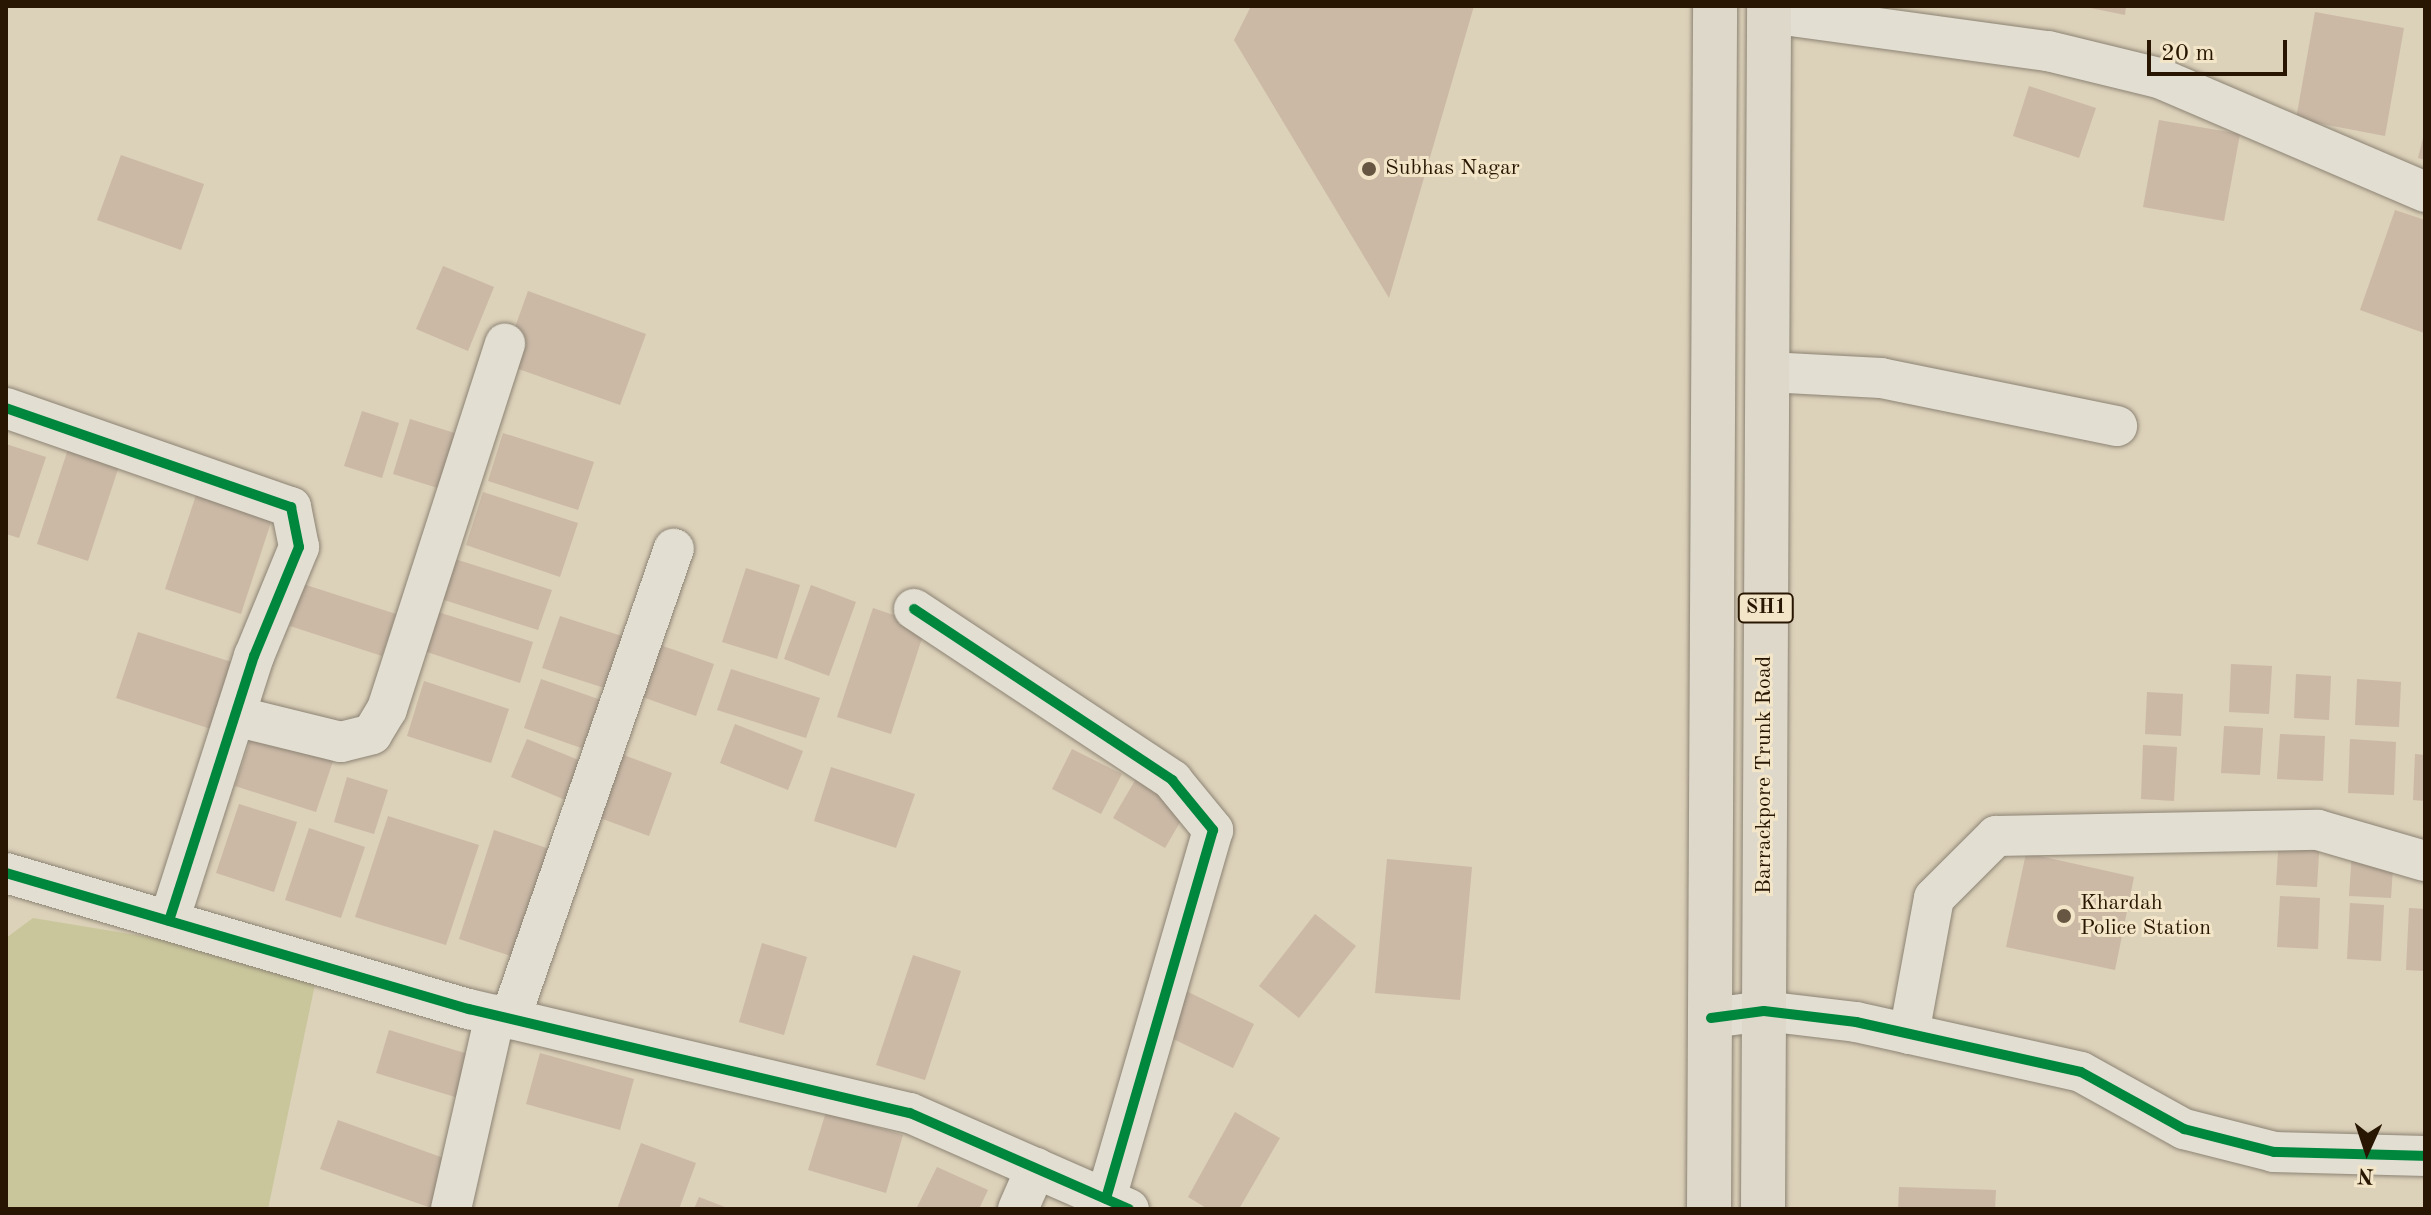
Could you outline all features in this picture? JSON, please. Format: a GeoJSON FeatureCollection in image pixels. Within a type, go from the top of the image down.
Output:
{"type":"FeatureCollection","features":[{"type":"Feature","properties":{"kind":"main road","name":"SH1"},"geometry":{"type":"LineString","coordinates":[[1709,1209],[1715,6]]}},
{"type":"Feature","properties":{"kind":"main road","name":"Barrackpore Trunk Road"},"geometry":{"type":"LineString","coordinates":[[1763,1209],[1769,10]]}},
{"type":"Feature","properties":{"kind":"street"},"geometry":{"type":"LineString","coordinates":[[1769,10],[2048,51],[2159,78],[2425,192]]}},
{"type":"Feature","properties":{"kind":"street"},"geometry":{"type":"LineString","coordinates":[[235,716],[341,742],[372,734],[387,709],[505,344]]}},
{"type":"Feature","properties":{"kind":"street"},"geometry":{"type":"LineString","coordinates":[[1768,372],[1881,378],[2117,426]]}},
{"type":"Feature","properties":{"kind":"street"},"geometry":{"type":"LineString","coordinates":[[6,408],[291,507],[299,547],[235,716],[169,921]]}},
{"type":"Feature","properties":{"kind":"street"},"geometry":{"type":"LineString","coordinates":[[451,1209],[503,1017],[674,549]]}},
{"type":"Feature","properties":{"kind":"street"},"geometry":{"type":"LineString","coordinates":[[6,873],[503,1017],[910,1113],[1117,1204],[1213,830],[1172,780],[914,609]]}},
{"type":"Feature","properties":{"kind":"street"},"geometry":{"type":"LineString","coordinates":[[1909,1034],[1934,898],[1996,836],[2318,830],[2425,861]]}},
{"type":"Feature","properties":{"kind":"street"},"geometry":{"type":"LineString","coordinates":[[1711,1018],[1764,1011],[1909,1034],[2081,1072],[2184,1129],[2274,1152],[2425,1156]]}},
{"type":"Feature","properties":{"kind":"street"},"geometry":{"type":"LineString","coordinates":[[1018,1209],[1036,1168]]}},
{"type":"Feature","properties":{"kind":"shaded area"},"geometry":{"type":"Polygon","coordinates":[[[33,918],[319,965],[268,1209],[6,1209],[6,938],[33,918]]]}},
{"type":"Feature","properties":{"kind":"building","name":"Subhas Nagar"},"geometry":{"type":"Polygon","coordinates":[[[1251,6],[1474,6],[1389,298],[1234,40],[1251,6]]]}},
{"type":"Feature","properties":{"kind":"building"},"geometry":{"type":"Polygon","coordinates":[[[2081,6],[2126,6],[2125,15],[2081,6]]]}},
{"type":"Feature","properties":{"kind":"building"},"geometry":{"type":"Polygon","coordinates":[[[2315,12],[2404,28],[2385,136],[2296,119],[2315,12]]]}},
{"type":"Feature","properties":{"kind":"building"},"geometry":{"type":"Polygon","coordinates":[[[2029,86],[2096,108],[2079,158],[2013,136],[2029,86]]]}},
{"type":"Feature","properties":{"kind":"building"},"geometry":{"type":"Polygon","coordinates":[[[2159,120],[2240,134],[2224,221],[2143,207],[2159,120]]]}},
{"type":"Feature","properties":{"kind":"building"},"geometry":{"type":"Polygon","coordinates":[[[2425,130],[2425,160],[2418,158],[2425,130]]]}},
{"type":"Feature","properties":{"kind":"building"},"geometry":{"type":"Polygon","coordinates":[[[121,155],[204,184],[181,250],[97,220],[121,155]]]}},
{"type":"Feature","properties":{"kind":"building"},"geometry":{"type":"Polygon","coordinates":[[[2395,210],[2425,220],[2424,333],[2360,310],[2395,210]]]}},
{"type":"Feature","properties":{"kind":"building"},"geometry":{"type":"Polygon","coordinates":[[[443,266],[494,287],[468,351],[416,329],[443,266]]]}},
{"type":"Feature","properties":{"kind":"building"},"geometry":{"type":"Polygon","coordinates":[[[528,291],[646,334],[620,405],[502,363],[528,291]]]}},
{"type":"Feature","properties":{"kind":"building"},"geometry":{"type":"Polygon","coordinates":[[[362,411],[399,423],[382,478],[344,466],[362,411]]]}},
{"type":"Feature","properties":{"kind":"building"},"geometry":{"type":"Polygon","coordinates":[[[410,419],[461,435],[444,490],[393,474],[410,419]]]}},
{"type":"Feature","properties":{"kind":"building"},"geometry":{"type":"Polygon","coordinates":[[[503,433],[594,462],[578,510],[488,481],[503,433]]]}},
{"type":"Feature","properties":{"kind":"building"},"geometry":{"type":"Polygon","coordinates":[[[6,444],[46,457],[19,538],[6,534],[6,444]]]}},
{"type":"Feature","properties":{"kind":"building"},"geometry":{"type":"Polygon","coordinates":[[[69,446],[120,463],[88,561],[37,544],[69,446]]]}},
{"type":"Feature","properties":{"kind":"building"},"geometry":{"type":"Polygon","coordinates":[[[197,492],[273,516],[241,614],[165,589],[197,492]]]}},
{"type":"Feature","properties":{"kind":"building"},"geometry":{"type":"Polygon","coordinates":[[[483,492],[578,523],[560,577],[466,545],[483,492]]]}},
{"type":"Feature","properties":{"kind":"building"},"geometry":{"type":"Polygon","coordinates":[[[455,559],[552,590],[538,630],[441,599],[455,559]]]}},
{"type":"Feature","properties":{"kind":"building"},"geometry":{"type":"Polygon","coordinates":[[[746,568],[800,585],[777,659],[722,642],[746,568]]]}},
{"type":"Feature","properties":{"kind":"building"},"geometry":{"type":"Polygon","coordinates":[[[303,584],[396,614],[382,656],[290,626],[303,584]]]}},
{"type":"Feature","properties":{"kind":"building"},"geometry":{"type":"Polygon","coordinates":[[[811,585],[856,602],[829,676],[784,659],[811,585]]]}},
{"type":"Feature","properties":{"kind":"building"},"geometry":{"type":"Polygon","coordinates":[[[873,608],[926,626],[891,734],[837,717],[873,608]]]}},
{"type":"Feature","properties":{"kind":"building"},"geometry":{"type":"Polygon","coordinates":[[[438,612],[533,642],[520,683],[424,651],[438,612]]]}},
{"type":"Feature","properties":{"kind":"building"},"geometry":{"type":"Polygon","coordinates":[[[560,616],[634,640],[617,692],[542,668],[560,616]]]}},
{"type":"Feature","properties":{"kind":"building"},"geometry":{"type":"Polygon","coordinates":[[[138,632],[241,665],[220,732],[116,698],[138,632]]]}},
{"type":"Feature","properties":{"kind":"building"},"geometry":{"type":"Polygon","coordinates":[[[649,641],[714,664],[696,716],[631,693],[649,641]]]}},
{"type":"Feature","properties":{"kind":"building"},"geometry":{"type":"Polygon","coordinates":[[[2231,664],[2272,666],[2269,714],[2229,712],[2231,664]]]}},
{"type":"Feature","properties":{"kind":"building"},"geometry":{"type":"Polygon","coordinates":[[[731,669],[820,698],[806,738],[717,710],[731,669]]]}},
{"type":"Feature","properties":{"kind":"building"},"geometry":{"type":"Polygon","coordinates":[[[2296,674],[2331,676],[2329,720],[2294,718],[2296,674]]]}},
{"type":"Feature","properties":{"kind":"building"},"geometry":{"type":"Polygon","coordinates":[[[541,679],[604,701],[587,750],[524,728],[541,679]]]}},
{"type":"Feature","properties":{"kind":"building"},"geometry":{"type":"Polygon","coordinates":[[[2357,679],[2401,682],[2399,727],[2355,725],[2357,679]]]}},
{"type":"Feature","properties":{"kind":"building"},"geometry":{"type":"Polygon","coordinates":[[[424,681],[509,709],[491,763],[407,736],[424,681]]]}},
{"type":"Feature","properties":{"kind":"building"},"geometry":{"type":"Polygon","coordinates":[[[2147,692],[2183,694],[2181,736],[2145,734],[2147,692]]]}},
{"type":"Feature","properties":{"kind":"building"},"geometry":{"type":"Polygon","coordinates":[[[735,724],[803,751],[788,790],[720,763],[735,724]]]}},
{"type":"Feature","properties":{"kind":"building"},"geometry":{"type":"Polygon","coordinates":[[[255,726],[336,752],[316,812],[235,786],[255,726]]]}},
{"type":"Feature","properties":{"kind":"building"},"geometry":{"type":"Polygon","coordinates":[[[2224,726],[2263,728],[2260,775],[2221,773],[2224,726]]]}},
{"type":"Feature","properties":{"kind":"building"},"geometry":{"type":"Polygon","coordinates":[[[2280,734],[2325,736],[2323,781],[2277,779],[2280,734]]]}},
{"type":"Feature","properties":{"kind":"building"},"geometry":{"type":"Polygon","coordinates":[[[527,739],[586,763],[570,802],[511,777],[527,739]]]}},
{"type":"Feature","properties":{"kind":"building"},"geometry":{"type":"Polygon","coordinates":[[[2350,739],[2396,742],[2394,795],[2348,793],[2350,739]]]}},
{"type":"Feature","properties":{"kind":"building"},"geometry":{"type":"Polygon","coordinates":[[[2143,745],[2177,747],[2174,801],[2141,799],[2143,745]]]}},
{"type":"Feature","properties":{"kind":"building"},"geometry":{"type":"Polygon","coordinates":[[[1072,749],[1122,774],[1101,814],[1052,789],[1072,749]]]}},
{"type":"Feature","properties":{"kind":"building"},"geometry":{"type":"Polygon","coordinates":[[[613,751],[672,773],[649,836],[589,814],[613,751]]]}},
{"type":"Feature","properties":{"kind":"building"},"geometry":{"type":"Polygon","coordinates":[[[2415,754],[2425,755],[2425,801],[2413,800],[2415,754]]]}},
{"type":"Feature","properties":{"kind":"building"},"geometry":{"type":"Polygon","coordinates":[[[831,767],[915,794],[896,848],[814,821],[831,767]]]}},
{"type":"Feature","properties":{"kind":"building"},"geometry":{"type":"Polygon","coordinates":[[[347,777],[388,790],[374,834],[334,822],[347,777]]]}},
{"type":"Feature","properties":{"kind":"building"},"geometry":{"type":"Polygon","coordinates":[[[1137,777],[1189,807],[1165,848],[1113,818],[1137,777]]]}},
{"type":"Feature","properties":{"kind":"building"},"geometry":{"type":"Polygon","coordinates":[[[239,804],[297,822],[274,892],[216,873],[239,804]]]}},
{"type":"Feature","properties":{"kind":"building"},"geometry":{"type":"Polygon","coordinates":[[[388,816],[479,845],[446,945],[355,917],[388,816]]]}},
{"type":"Feature","properties":{"kind":"building"},"geometry":{"type":"Polygon","coordinates":[[[309,828],[365,847],[341,918],[285,900],[309,828]]]}},
{"type":"Feature","properties":{"kind":"building"},"geometry":{"type":"Polygon","coordinates":[[[494,830],[555,851],[520,959],[459,939],[494,830]]]}},
{"type":"Feature","properties":{"kind":"building"},"geometry":{"type":"Polygon","coordinates":[[[2279,836],[2320,838],[2317,887],[2276,885],[2279,836]]]}},
{"type":"Feature","properties":{"kind":"building"},"geometry":{"type":"Polygon","coordinates":[[[2352,851],[2394,853],[2391,898],[2349,896],[2352,851]]]}},
{"type":"Feature","properties":{"kind":"building"},"geometry":{"type":"Polygon","coordinates":[[[2026,853],[2134,877],[2115,970],[2006,947],[2026,853]]]}},
{"type":"Feature","properties":{"kind":"building"},"geometry":{"type":"Polygon","coordinates":[[[1387,859],[1472,867],[1460,1000],[1375,993],[1387,859]]]}},
{"type":"Feature","properties":{"kind":"building"},"geometry":{"type":"Polygon","coordinates":[[[2280,896],[2320,898],[2318,949],[2277,947],[2280,896]]]}},
{"type":"Feature","properties":{"kind":"building"},"geometry":{"type":"Polygon","coordinates":[[[2350,903],[2384,905],[2381,961],[2347,959],[2350,903]]]}},
{"type":"Feature","properties":{"kind":"building"},"geometry":{"type":"Polygon","coordinates":[[[2409,908],[2425,909],[2425,971],[2406,970],[2409,908]]]}},
{"type":"Feature","properties":{"kind":"building"},"geometry":{"type":"Polygon","coordinates":[[[1315,914],[1356,946],[1299,1018],[1259,986],[1315,914]]]}},
{"type":"Feature","properties":{"kind":"building"},"geometry":{"type":"Polygon","coordinates":[[[762,943],[807,957],[784,1035],[739,1022],[762,943]]]}},
{"type":"Feature","properties":{"kind":"building"},"geometry":{"type":"Polygon","coordinates":[[[913,955],[961,971],[925,1080],[876,1065],[913,955]]]}},
{"type":"Feature","properties":{"kind":"building"},"geometry":{"type":"Polygon","coordinates":[[[1180,988],[1254,1024],[1233,1068],[1159,1032],[1180,988]]]}},
{"type":"Feature","properties":{"kind":"building"},"geometry":{"type":"Polygon","coordinates":[[[389,1030],[478,1057],[465,1100],[376,1073],[389,1030]]]}},
{"type":"Feature","properties":{"kind":"building"},"geometry":{"type":"Polygon","coordinates":[[[540,1053],[634,1079],[620,1130],[526,1104],[540,1053]]]}},
{"type":"Feature","properties":{"kind":"building"},"geometry":{"type":"Polygon","coordinates":[[[826,1112],[903,1135],[886,1193],[808,1170],[826,1112]]]}},
{"type":"Feature","properties":{"kind":"building"},"geometry":{"type":"Polygon","coordinates":[[[1235,1112],[1280,1138],[1239,1209],[1208,1209],[1188,1197],[1235,1112]]]}},
{"type":"Feature","properties":{"kind":"building"},"geometry":{"type":"Polygon","coordinates":[[[338,1120],[452,1161],[434,1209],[320,1169],[338,1120]]]}},
{"type":"Feature","properties":{"kind":"building"},"geometry":{"type":"Polygon","coordinates":[[[641,1143],[696,1163],[679,1209],[617,1209],[641,1143]]]}},
{"type":"Feature","properties":{"kind":"building"},"geometry":{"type":"Polygon","coordinates":[[[937,1167],[988,1190],[979,1209],[916,1209],[937,1167]]]}},
{"type":"Feature","properties":{"kind":"building"},"geometry":{"type":"Polygon","coordinates":[[[1899,1187],[1996,1190],[1995,1209],[1898,1209],[1899,1187]]]}},
{"type":"Feature","properties":{"kind":"building"},"geometry":{"type":"Polygon","coordinates":[[[699,1197],[730,1209],[694,1209],[699,1197]]]}},
{"type":"Feature","properties":{"kind":"cycle path"},"geometry":{"type":"LineString","coordinates":[[6,408],[291,507],[299,547],[254,656],[169,921]]}},
{"type":"Feature","properties":{"kind":"cycle path"},"geometry":{"type":"LineString","coordinates":[[914,609],[1172,780],[1213,830],[1106,1199]]}},
{"type":"Feature","properties":{"kind":"cycle path"},"geometry":{"type":"LineString","coordinates":[[6,873],[469,1009],[910,1113],[1129,1209]]}},
{"type":"Feature","properties":{"kind":"cycle path"},"geometry":{"type":"LineString","coordinates":[[1711,1018],[1764,1011],[1856,1022],[2081,1072],[2184,1129],[2274,1152],[2425,1156]]}},
{"type":"Feature","properties":{"kind":"place","name":"Subhas Nagar"},"geometry":{"type":"Point","coordinates":[1369,169]}},
{"type":"Feature","properties":{"kind":"place","name":"Khardah Police Station"},"geometry":{"type":"Point","coordinates":[2064,916]}}]}
